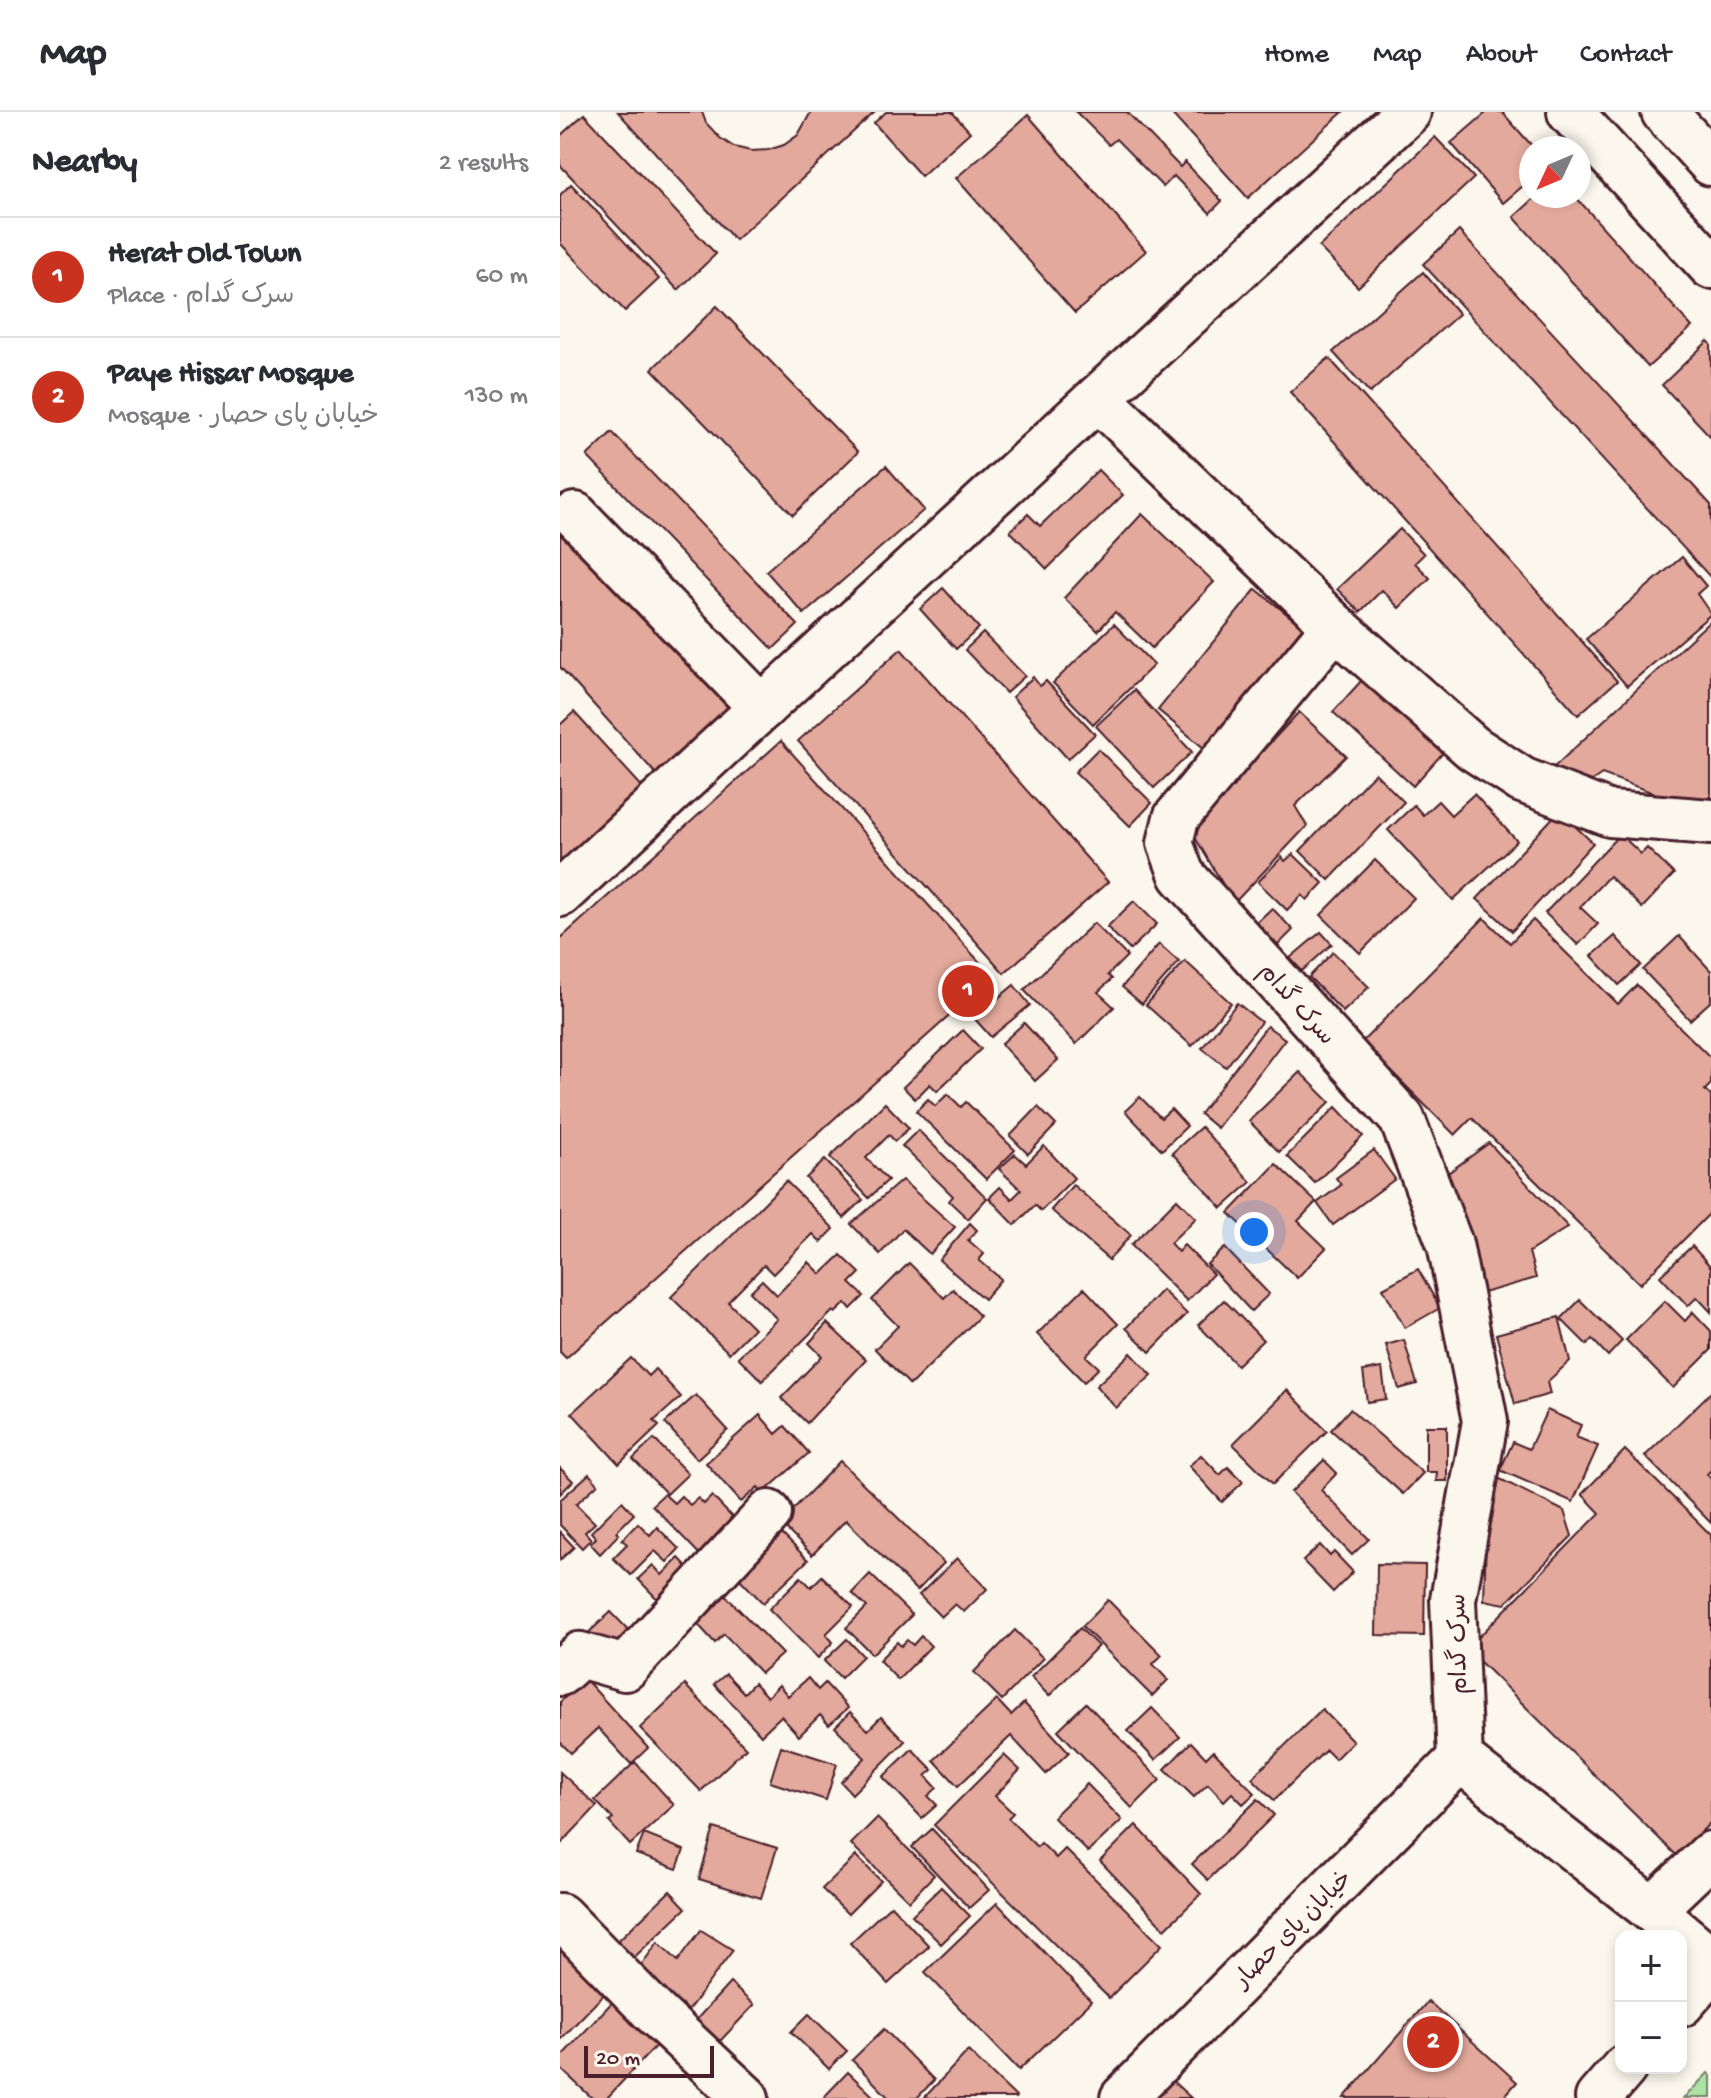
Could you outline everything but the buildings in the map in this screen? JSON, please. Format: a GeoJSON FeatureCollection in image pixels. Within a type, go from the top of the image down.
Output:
{"type":"FeatureCollection","features":[{"type":"Feature","properties":{"kind":"street"},"geometry":{"type":"LineString","coordinates":[[560,894],[1408,112]]}},
{"type":"Feature","properties":{"kind":"street"},"geometry":{"type":"LineString","coordinates":[[1570,112],[1711,266]]}},
{"type":"Feature","properties":{"kind":"street"},"geometry":{"type":"LineString","coordinates":[[1664,112],[1711,163]]}},
{"type":"Feature","properties":{"kind":"street"},"geometry":{"type":"LineString","coordinates":[[1098,398],[1335,626],[1473,748],[1522,780],[1610,814],[1711,822]]}},
{"type":"Feature","properties":{"kind":"street"},"geometry":{"type":"LineString","coordinates":[[575,515],[762,708]]}},
{"type":"Feature","properties":{"kind":"street","name":"سرک گدام"},"geometry":{"type":"LineString","coordinates":[[1335,626],[1176,818],[1170,843],[1182,875],[1402,1119],[1450,1244],[1485,1421],[1453,1600],[1460,1759]]}},
{"type":"Feature","properties":{"kind":"street"},"geometry":{"type":"LineString","coordinates":[[560,1673],[580,1655],[625,1668],[769,1513]]}},
{"type":"Feature","properties":{"kind":"street"},"geometry":{"type":"LineString","coordinates":[[1460,1759],[1711,1960]]}},
{"type":"Feature","properties":{"kind":"street","name":"خیابان پای حصار"},"geometry":{"type":"LineString","coordinates":[[1123,2098],[1460,1759]]}},
{"type":"Feature","properties":{"kind":"street"},"geometry":{"type":"LineString","coordinates":[[1652,1910],[1711,1854]]}},
{"type":"Feature","properties":{"kind":"street"},"geometry":{"type":"LineString","coordinates":[[560,1916],[653,2011],[746,2098]]}},
{"type":"Feature","properties":{"kind":"street"},"geometry":{"type":"LineString","coordinates":[[1683,2002],[1711,1970]]}},
{"type":"Feature","properties":{"kind":"street"},"geometry":{"type":"LineString","coordinates":[[1598,2098],[1619,2074]]}},
{"type":"Feature","properties":{"kind":"green space"},"geometry":{"type":"Polygon","coordinates":[[[1708,2073],[1711,2076],[1711,2098],[1684,2098],[1708,2073]]]}},
{"type":"Feature","properties":{"kind":"place","name":"Herat Old Town"},"geometry":{"type":"Point","coordinates":[968,991]}},
{"type":"Feature","properties":{"kind":"place","name":"Paye Hissar Mosque"},"geometry":{"type":"Point","coordinates":[1433,2042]}}]}
